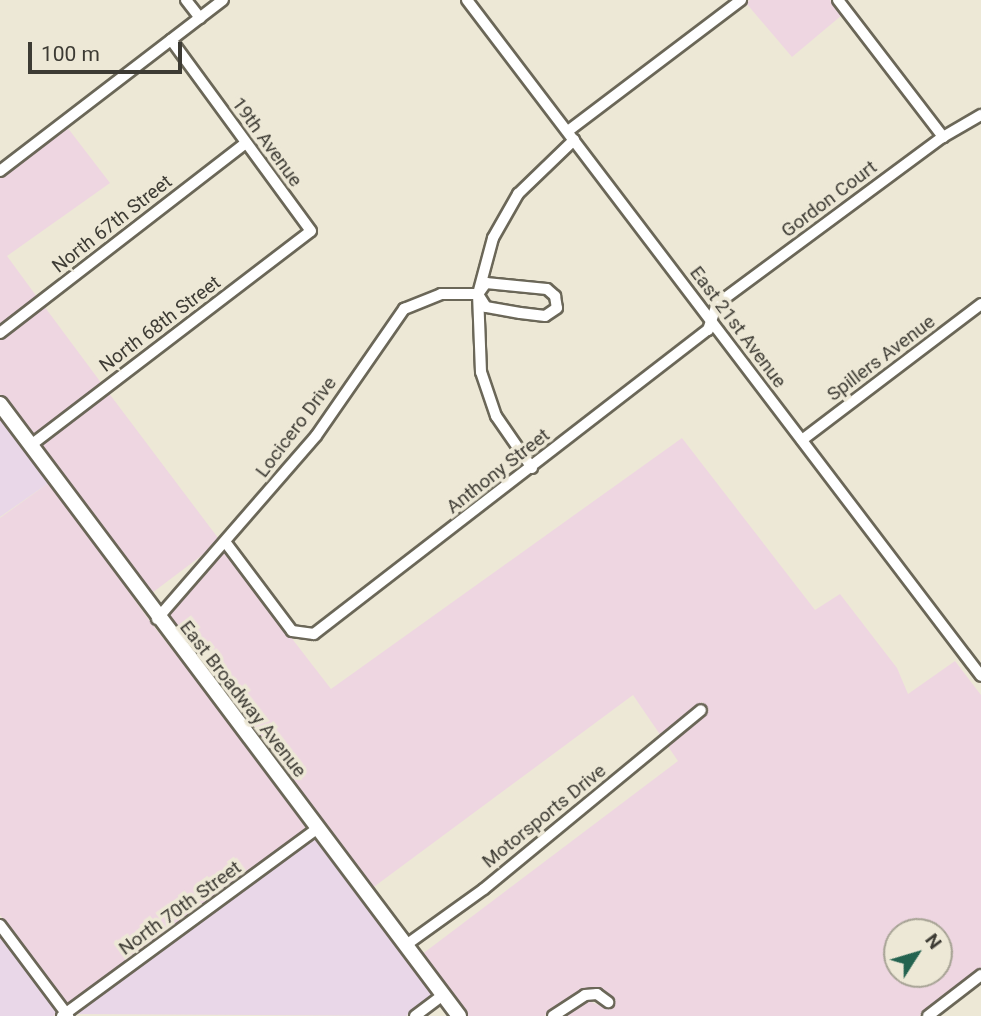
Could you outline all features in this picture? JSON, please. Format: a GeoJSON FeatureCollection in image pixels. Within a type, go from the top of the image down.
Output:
{"type":"FeatureCollection","features":[{"type":"Feature","properties":{"kind":"main road","name":"East Broadway Avenue"},"geometry":{"type":"LineString","coordinates":[[0,404],[157,618],[459,1016]]}},
{"type":"Feature","properties":{"kind":"street"},"geometry":{"type":"LineString","coordinates":[[186,0],[200,18]]}},
{"type":"Feature","properties":{"kind":"street"},"geometry":{"type":"LineString","coordinates":[[0,171],[223,0]]}},
{"type":"Feature","properties":{"kind":"street","name":"East 21st Avenue"},"geometry":{"type":"LineString","coordinates":[[467,0],[981,676]]}},
{"type":"Feature","properties":{"kind":"street"},"geometry":{"type":"LineString","coordinates":[[531,468],[496,416],[481,372],[478,295],[493,239],[519,194],[571,136],[741,0]]}},
{"type":"Feature","properties":{"kind":"street"},"geometry":{"type":"LineString","coordinates":[[838,0],[943,137]]}},
{"type":"Feature","properties":{"kind":"street","name":"19th Avenue"},"geometry":{"type":"LineString","coordinates":[[171,40],[311,231]]}},
{"type":"Feature","properties":{"kind":"street","name":"Gordon Court"},"geometry":{"type":"LineString","coordinates":[[713,323],[717,304],[943,137],[981,115]]}},
{"type":"Feature","properties":{"kind":"street","name":"North 67th Street"},"geometry":{"type":"LineString","coordinates":[[0,333],[246,143]]}},
{"type":"Feature","properties":{"kind":"street","name":"North 68th Street"},"geometry":{"type":"LineString","coordinates":[[31,445],[311,231]]}},
{"type":"Feature","properties":{"kind":"street","name":"Locicero Drive"},"geometry":{"type":"LineString","coordinates":[[486,283],[519,284],[552,291],[557,308],[545,316],[520,313],[486,307],[478,295],[486,283]]}},
{"type":"Feature","properties":{"kind":"street","name":"Locicero Drive"},"geometry":{"type":"LineString","coordinates":[[157,618],[226,543],[316,436],[404,309],[441,294],[478,295]]}},
{"type":"Feature","properties":{"kind":"street","name":"Spillers Avenue"},"geometry":{"type":"LineString","coordinates":[[802,439],[981,304]]}},
{"type":"Feature","properties":{"kind":"street","name":"Anthony Street"},"geometry":{"type":"LineString","coordinates":[[226,543],[299,635],[314,634],[531,468],[713,323]]}},
{"type":"Feature","properties":{"kind":"street","name":"Motorsports Drive"},"geometry":{"type":"LineString","coordinates":[[406,945],[484,889],[701,710]]}},
{"type":"Feature","properties":{"kind":"street","name":"North 70th Street"},"geometry":{"type":"LineString","coordinates":[[65,1015],[318,828]]}},
{"type":"Feature","properties":{"kind":"street"},"geometry":{"type":"LineString","coordinates":[[0,925],[65,1015]]}},
{"type":"Feature","properties":{"kind":"street"},"geometry":{"type":"LineString","coordinates":[[932,1015],[981,975]]}},
{"type":"Feature","properties":{"kind":"street"},"geometry":{"type":"LineString","coordinates":[[553,1016],[585,995],[597,994],[608,1002]]}},
{"type":"Feature","properties":{"kind":"street"},"geometry":{"type":"LineString","coordinates":[[415,1016],[443,995]]}},
{"type":"Feature","properties":{"kind":"shaded area"},"geometry":{"type":"Polygon","coordinates":[[[750,0],[830,0],[842,15],[792,57],[746,3],[750,0]]]}},
{"type":"Feature","properties":{"kind":"shaded area"},"geometry":{"type":"Polygon","coordinates":[[[67,127],[110,183],[7,256],[37,297],[0,326],[0,178],[67,127]]]}},
{"type":"Feature","properties":{"kind":"shaded area"},"geometry":{"type":"Polygon","coordinates":[[[44,306],[102,384],[32,437],[0,394],[0,339],[44,306]]]}},
{"type":"Feature","properties":{"kind":"shaded area"},"geometry":{"type":"Polygon","coordinates":[[[108,392],[221,541],[150,594],[38,445],[108,392]]]}},
{"type":"Feature","properties":{"kind":"shaded area"},"geometry":{"type":"Polygon","coordinates":[[[0,414],[50,482],[0,517],[0,414]]]}},
{"type":"Feature","properties":{"kind":"shaded area"},"geometry":{"type":"Polygon","coordinates":[[[682,438],[815,610],[840,594],[897,668],[908,694],[955,661],[981,695],[981,969],[919,1016],[562,1016],[586,1000],[609,1009],[616,1000],[597,989],[582,990],[544,1016],[466,1016],[421,955],[678,761],[667,745],[709,710],[702,702],[661,736],[633,695],[371,889],[164,618],[225,552],[331,689],[682,438]]]}},
{"type":"Feature","properties":{"kind":"shaded area"},"geometry":{"type":"Polygon","coordinates":[[[50,482],[149,620],[310,827],[67,1005],[0,915],[0,518],[50,482]]]}},
{"type":"Feature","properties":{"kind":"shaded area"},"geometry":{"type":"Polygon","coordinates":[[[317,835],[435,994],[406,1016],[74,1014],[317,835]]]}},
{"type":"Feature","properties":{"kind":"shaded area"},"geometry":{"type":"Polygon","coordinates":[[[0,935],[58,1012],[53,1016],[0,1016],[0,935]]]}}]}
